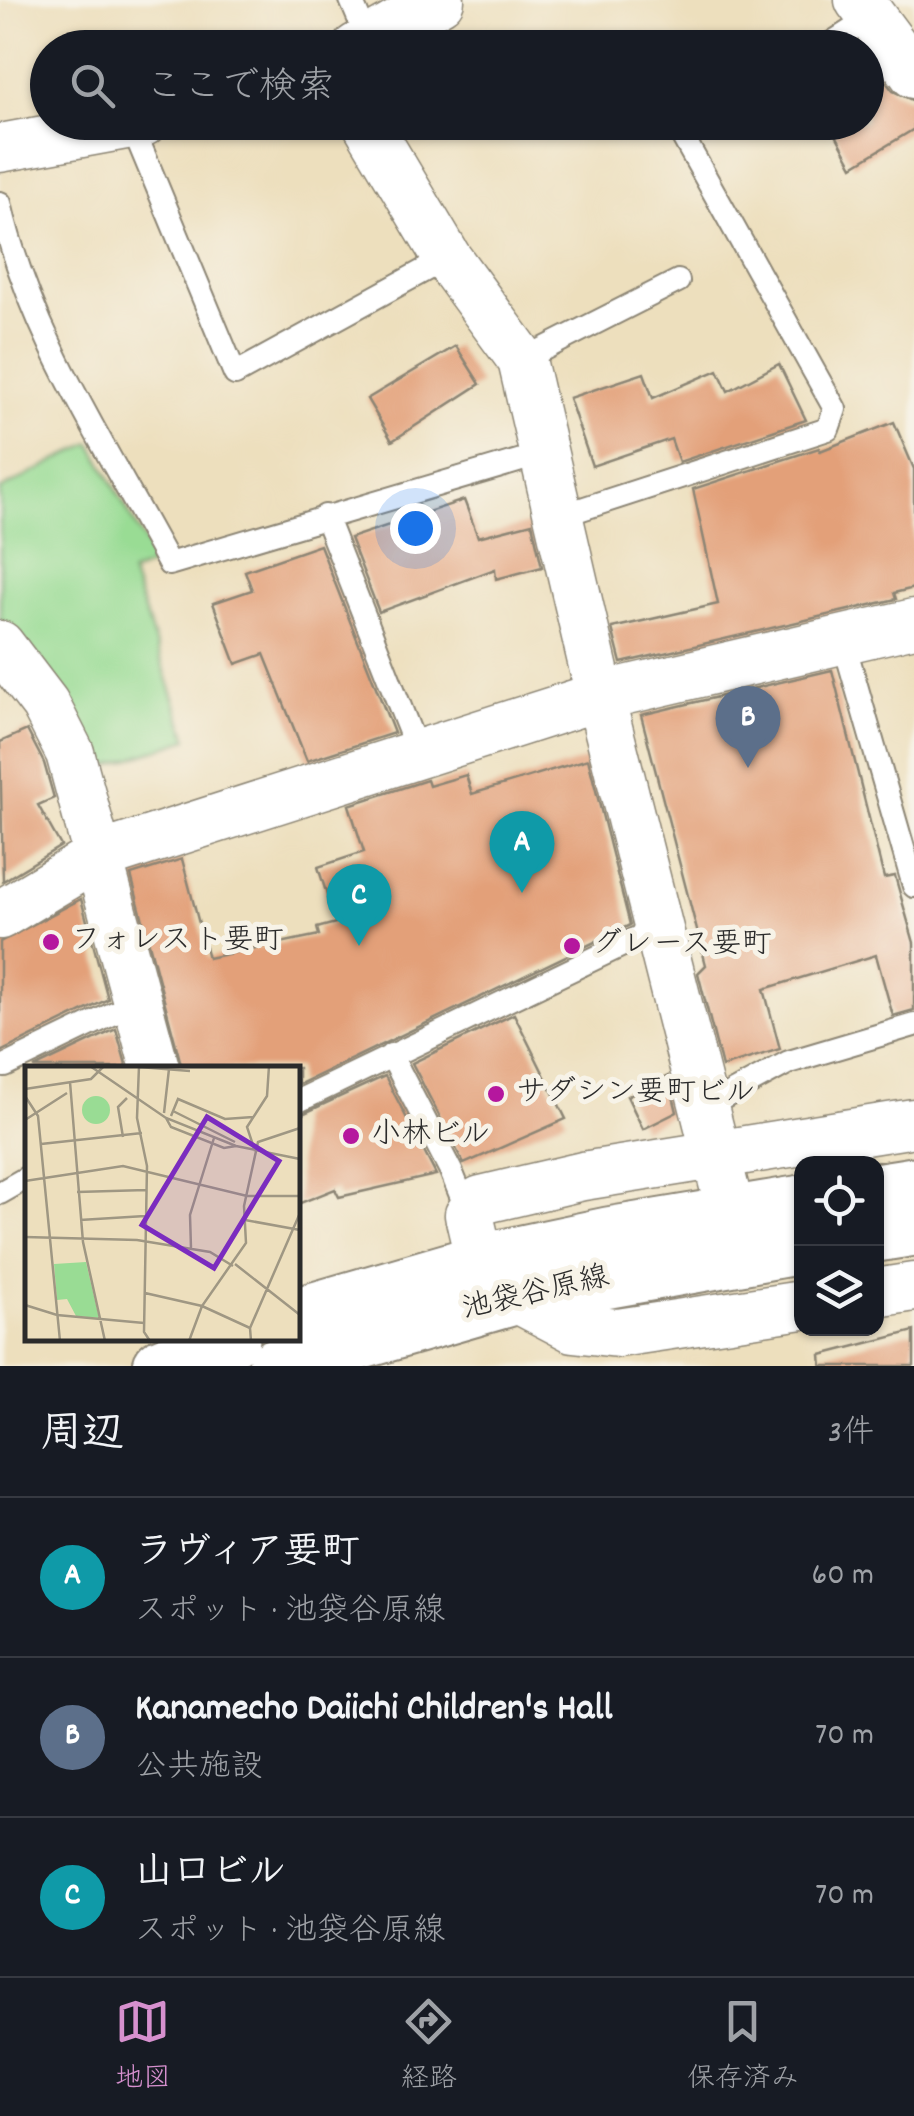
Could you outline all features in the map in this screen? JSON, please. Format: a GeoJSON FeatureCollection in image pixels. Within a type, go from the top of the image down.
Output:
{"type":"FeatureCollection","features":[{"type":"Feature","properties":{"kind":"main road"},"geometry":{"type":"LineString","coordinates":[[884,1190],[914,1185]]}},
{"type":"Feature","properties":{"kind":"main road","name":"池袋谷原線"},"geometry":{"type":"LineString","coordinates":[[308,1348],[488,1258],[794,1204]]}},
{"type":"Feature","properties":{"kind":"main road"},"geometry":{"type":"LineString","coordinates":[[884,1233],[914,1228]]}},
{"type":"Feature","properties":{"kind":"main road","name":"池袋谷原線"},"geometry":{"type":"LineString","coordinates":[[488,1258],[794,1246]]}},
{"type":"Feature","properties":{"kind":"main road"},"geometry":{"type":"LineString","coordinates":[[161,1366],[224,1341]]}},
{"type":"Feature","properties":{"kind":"street"},"geometry":{"type":"LineString","coordinates":[[358,29],[440,0]]}},
{"type":"Feature","properties":{"kind":"street"},"geometry":{"type":"LineString","coordinates":[[866,9],[882,30]]}},
{"type":"Feature","properties":{"kind":"street"},"geometry":{"type":"LineString","coordinates":[[884,33],[914,74]]}},
{"type":"Feature","properties":{"kind":"street"},"geometry":{"type":"LineString","coordinates":[[0,148],[46,140]]}},
{"type":"Feature","properties":{"kind":"street"},"geometry":{"type":"LineString","coordinates":[[377,140],[448,258],[522,360],[600,696],[731,1214]]}},
{"type":"Feature","properties":{"kind":"street"},"geometry":{"type":"LineString","coordinates":[[0,915],[97,857],[600,696],[914,623]]}},
{"type":"Feature","properties":{"kind":"street"},"geometry":{"type":"LineString","coordinates":[[0,645],[46,704],[70,753],[155,1066]]}},
{"type":"Feature","properties":{"kind":"street"},"geometry":{"type":"LineString","coordinates":[[794,1307],[604,1350],[488,1258],[481,1200],[583,1176],[914,1123]]}},
{"type":"Feature","properties":{"kind":"street"},"geometry":{"type":"LineString","coordinates":[[884,1292],[914,1287]]}},
{"type":"Feature","properties":{"kind":"lane"},"geometry":{"type":"LineString","coordinates":[[843,30],[866,9]]}},
{"type":"Feature","properties":{"kind":"lane"},"geometry":{"type":"LineString","coordinates":[[143,140],[235,374],[448,258]]}},
{"type":"Feature","properties":{"kind":"lane"},"geometry":{"type":"LineString","coordinates":[[560,516],[828,429],[835,409],[684,140]]}},
{"type":"Feature","properties":{"kind":"lane"},"geometry":{"type":"LineString","coordinates":[[0,204],[10,248],[36,317],[169,564],[544,453]]}},
{"type":"Feature","properties":{"kind":"lane"},"geometry":{"type":"LineString","coordinates":[[522,360],[678,281]]}},
{"type":"Feature","properties":{"kind":"lane"},"geometry":{"type":"LineString","coordinates":[[325,516],[418,755]]}},
{"type":"Feature","properties":{"kind":"lane"},"geometry":{"type":"LineString","coordinates":[[843,640],[914,886]]}},
{"type":"Feature","properties":{"kind":"lane"},"geometry":{"type":"LineString","coordinates":[[300,1099],[660,927]]}},
{"type":"Feature","properties":{"kind":"lane"},"geometry":{"type":"LineString","coordinates":[[5,1066],[137,1002]]}},
{"type":"Feature","properties":{"kind":"lane"},"geometry":{"type":"LineString","coordinates":[[706,1107],[789,1062],[914,1025]]}},
{"type":"Feature","properties":{"kind":"lane"},"geometry":{"type":"LineString","coordinates":[[391,1055],[451,1171],[488,1258]]}},
{"type":"Feature","properties":{"kind":"lane"},"geometry":{"type":"LineString","coordinates":[[0,1193],[25,1179]]}},
{"type":"Feature","properties":{"kind":"green space"},"geometry":{"type":"Polygon","coordinates":[[[91,443],[156,563],[131,573],[188,739],[97,770],[55,694],[0,619],[0,490],[91,443]]]}},
{"type":"Feature","properties":{"kind":"building"},"geometry":{"type":"Polygon","coordinates":[[[884,79],[893,91],[914,101],[914,129],[853,166],[839,140],[884,140],[884,79]]]}},
{"type":"Feature","properties":{"kind":"building"},"geometry":{"type":"Polygon","coordinates":[[[456,346],[480,384],[392,441],[367,399],[456,346]]]}},
{"type":"Feature","properties":{"kind":"building"},"geometry":{"type":"Polygon","coordinates":[[[779,364],[806,420],[679,462],[671,439],[592,466],[569,398],[644,373],[653,398],[718,370],[728,391],[779,364]]]}},
{"type":"Feature","properties":{"kind":"building"},"geometry":{"type":"Polygon","coordinates":[[[894,422],[914,469],[914,588],[894,593],[896,599],[621,663],[612,628],[718,604],[693,489],[819,448],[820,451],[894,422]]]}},
{"type":"Feature","properties":{"kind":"building"},"geometry":{"type":"Polygon","coordinates":[[[464,500],[478,537],[532,523],[542,567],[496,579],[495,569],[379,612],[350,538],[464,500]]]}},
{"type":"Feature","properties":{"kind":"building"},"geometry":{"type":"Polygon","coordinates":[[[320,545],[394,733],[307,761],[264,654],[236,664],[213,603],[252,590],[245,571],[320,545]]]}},
{"type":"Feature","properties":{"kind":"building"},"geometry":{"type":"Polygon","coordinates":[[[832,670],[884,878],[895,876],[914,943],[914,1010],[893,1016],[876,955],[764,989],[780,1049],[722,1067],[698,973],[706,965],[641,715],[832,670]]]}},
{"type":"Feature","properties":{"kind":"building"},"geometry":{"type":"Polygon","coordinates":[[[27,730],[44,763],[54,798],[38,805],[61,846],[3,881],[0,742],[27,730]]]}},
{"type":"Feature","properties":{"kind":"building"},"geometry":{"type":"Polygon","coordinates":[[[588,759],[630,925],[300,1084],[300,1066],[181,1066],[131,875],[182,859],[208,958],[319,935],[317,928],[336,923],[318,867],[364,852],[349,805],[427,780],[429,786],[466,775],[472,794],[588,759]]]}},
{"type":"Feature","properties":{"kind":"building"},"geometry":{"type":"Polygon","coordinates":[[[81,899],[108,999],[0,1052],[0,942],[81,899]]]}},
{"type":"Feature","properties":{"kind":"building","name":"サダシン要町ビル"},"geometry":{"type":"Polygon","coordinates":[[[514,1014],[566,1119],[464,1164],[412,1063],[514,1014]]]}},
{"type":"Feature","properties":{"kind":"building"},"geometry":{"type":"Polygon","coordinates":[[[116,1029],[126,1066],[38,1066],[116,1029]]]}},
{"type":"Feature","properties":{"kind":"building","name":"小林ビル"},"geometry":{"type":"Polygon","coordinates":[[[385,1076],[436,1175],[339,1197],[335,1189],[300,1203],[300,1115],[385,1076]]]}},
{"type":"Feature","properties":{"kind":"building"},"geometry":{"type":"Polygon","coordinates":[[[668,1076],[677,1112],[643,1129],[627,1096],[668,1076]]]}},
{"type":"Feature","properties":{"kind":"building"},"geometry":{"type":"Polygon","coordinates":[[[914,1331],[914,1366],[822,1366],[821,1355],[914,1331]]]}},
{"type":"Feature","properties":{"kind":"place","name":"Kanamecho Daiichi Children's Hall"},"geometry":{"type":"Point","coordinates":[748,768]}},
{"type":"Feature","properties":{"kind":"place","name":"ラヴィア要町"},"geometry":{"type":"Point","coordinates":[522,893]}},
{"type":"Feature","properties":{"kind":"place","name":"フォレスト要町"},"geometry":{"type":"Point","coordinates":[51,942]}},
{"type":"Feature","properties":{"kind":"place","name":"山口ビル"},"geometry":{"type":"Point","coordinates":[359,946]}},
{"type":"Feature","properties":{"kind":"place","name":"グレース要町"},"geometry":{"type":"Point","coordinates":[572,946]}},
{"type":"Feature","properties":{"kind":"place","name":"サダシン要町ビル"},"geometry":{"type":"Point","coordinates":[496,1094]}},
{"type":"Feature","properties":{"kind":"place","name":"小林ビル"},"geometry":{"type":"Point","coordinates":[351,1136]}}]}
